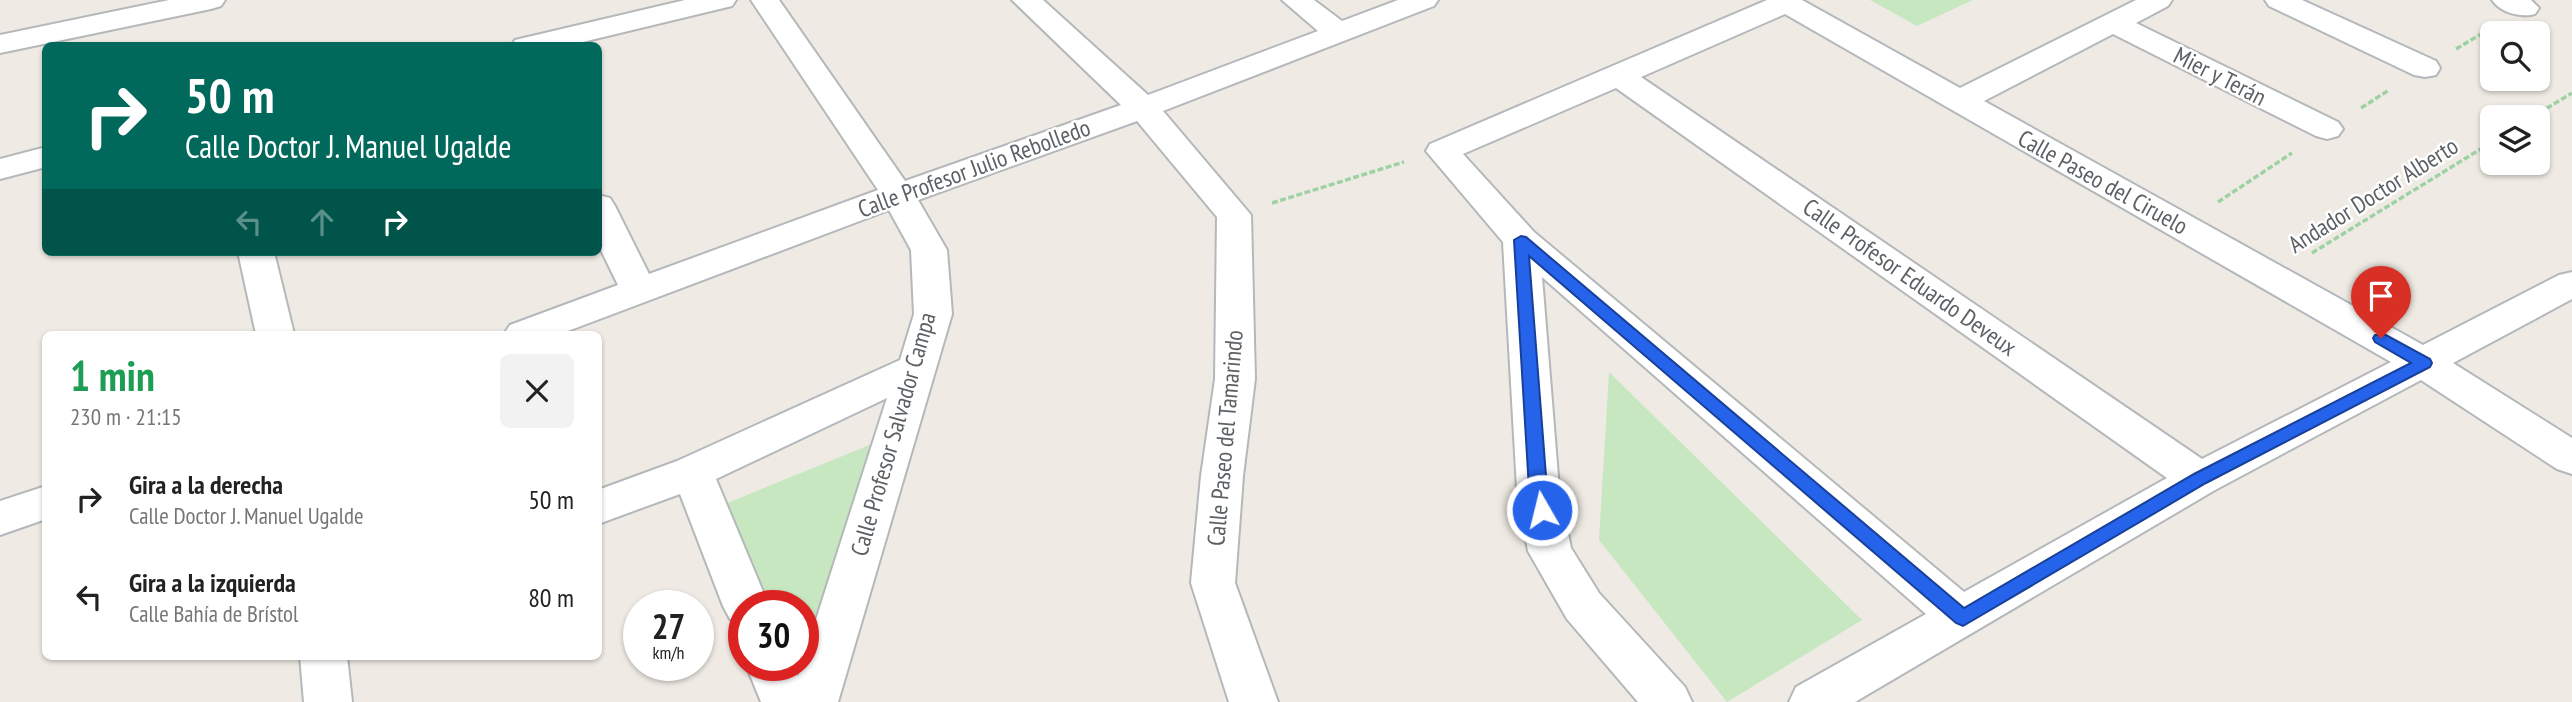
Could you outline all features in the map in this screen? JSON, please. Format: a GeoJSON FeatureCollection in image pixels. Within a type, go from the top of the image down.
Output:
{"type":"FeatureCollection","features":[{"type":"Feature","properties":{"kind":"street"},"geometry":{"type":"LineString","coordinates":[[0,44],[211,0]]}},
{"type":"Feature","properties":{"kind":"street"},"geometry":{"type":"LineString","coordinates":[[543,42],[722,0]]}},
{"type":"Feature","properties":{"kind":"street","name":"Calle Profesor Salvador Campa"},"geometry":{"type":"LineString","coordinates":[[765,0],[898,195],[929,250],[933,314],[814,702]]}},
{"type":"Feature","properties":{"kind":"street"},"geometry":{"type":"LineString","coordinates":[[1026,0],[1143,108],[1234,215]]}},
{"type":"Feature","properties":{"kind":"street"},"geometry":{"type":"LineString","coordinates":[[1296,0],[1338,32]]}},
{"type":"Feature","properties":{"kind":"street","name":"Calle Profesor Julio Rebolledo"},"geometry":{"type":"LineString","coordinates":[[531,331],[898,195],[1143,108],[1424,0]]}},
{"type":"Feature","properties":{"kind":"street"},"geometry":{"type":"LineString","coordinates":[[1959,101],[2158,0]]}},
{"type":"Feature","properties":{"kind":"street"},"geometry":{"type":"LineString","coordinates":[[2279,0],[2425,68]]}},
{"type":"Feature","properties":{"kind":"street"},"geometry":{"type":"LineString","coordinates":[[1784,1],[1442,151],[1521,240],[1963,618]]}},
{"type":"Feature","properties":{"kind":"street","name":"Calle Paseo del Ciruelo"},"geometry":{"type":"LineString","coordinates":[[1784,1],[2424,363],[2572,458]]}},
{"type":"Feature","properties":{"kind":"street","name":"Mier y Terán"},"geometry":{"type":"LineString","coordinates":[[2114,23],[2326,129]]}},
{"type":"Feature","properties":{"kind":"street","name":"Calle Profesor Eduardo Deveux"},"geometry":{"type":"LineString","coordinates":[[1620,75],[2200,479]]}},
{"type":"Feature","properties":{"kind":"street"},"geometry":{"type":"LineString","coordinates":[[0,169],[42,158]]}},
{"type":"Feature","properties":{"kind":"street"},"geometry":{"type":"LineString","coordinates":[[602,214],[639,292]]}},
{"type":"Feature","properties":{"kind":"street","name":"Calle Paseo del Tamarindo"},"geometry":{"type":"LineString","coordinates":[[1234,215],[1235,379],[1222,476],[1213,583],[1254,702]]}},
{"type":"Feature","properties":{"kind":"street"},"geometry":{"type":"LineString","coordinates":[[1521,240],[1538,489],[1550,551],[1583,606],[1668,702]]}},
{"type":"Feature","properties":{"kind":"street"},"geometry":{"type":"LineString","coordinates":[[257,256],[274,331]]}},
{"type":"Feature","properties":{"kind":"street"},"geometry":{"type":"LineString","coordinates":[[1813,702],[1963,618],[2200,479],[2572,284]]}},
{"type":"Feature","properties":{"kind":"street"},"geometry":{"type":"LineString","coordinates":[[602,506],[692,471],[914,369]]}},
{"type":"Feature","properties":{"kind":"street"},"geometry":{"type":"LineString","coordinates":[[692,471],[740,590]]}},
{"type":"Feature","properties":{"kind":"street"},"geometry":{"type":"LineString","coordinates":[[0,518],[42,503]]}},
{"type":"Feature","properties":{"kind":"street"},"geometry":{"type":"LineString","coordinates":[[323,660],[328,702]]}},
{"type":"Feature","properties":{"kind":"street"},"geometry":{"type":"LineString","coordinates":[[776,681],[785,702]]}},
{"type":"Feature","properties":{"kind":"path"},"geometry":{"type":"LineString","coordinates":[[2550,106],[2572,93]]}},
{"type":"Feature","properties":{"kind":"path","name":"Andador Doctor Alberto"},"geometry":{"type":"LineString","coordinates":[[2273,277],[2480,149]]}},
{"type":"Feature","properties":{"kind":"path"},"geometry":{"type":"LineString","coordinates":[[1234,215],[1442,151]]}},
{"type":"Feature","properties":{"kind":"green space"},"geometry":{"type":"Polygon","coordinates":[[[1870,0],[1973,0],[1917,26],[1870,0]]]}},
{"type":"Feature","properties":{"kind":"green space"},"geometry":{"type":"Polygon","coordinates":[[[1609,372],[1862,620],[1727,702],[1599,540],[1609,372]]]}},
{"type":"Feature","properties":{"kind":"green space"},"geometry":{"type":"Polygon","coordinates":[[[872,444],[819,619],[819,590],[763,590],[720,506],[872,444]]]}},
{"type":"Feature","properties":{"kind":"route"},"geometry":{"type":"LineString","coordinates":[[1542,510],[1538,489],[1521,240],[1963,618],[2200,479],[2424,363],[2381,338]]}}]}
